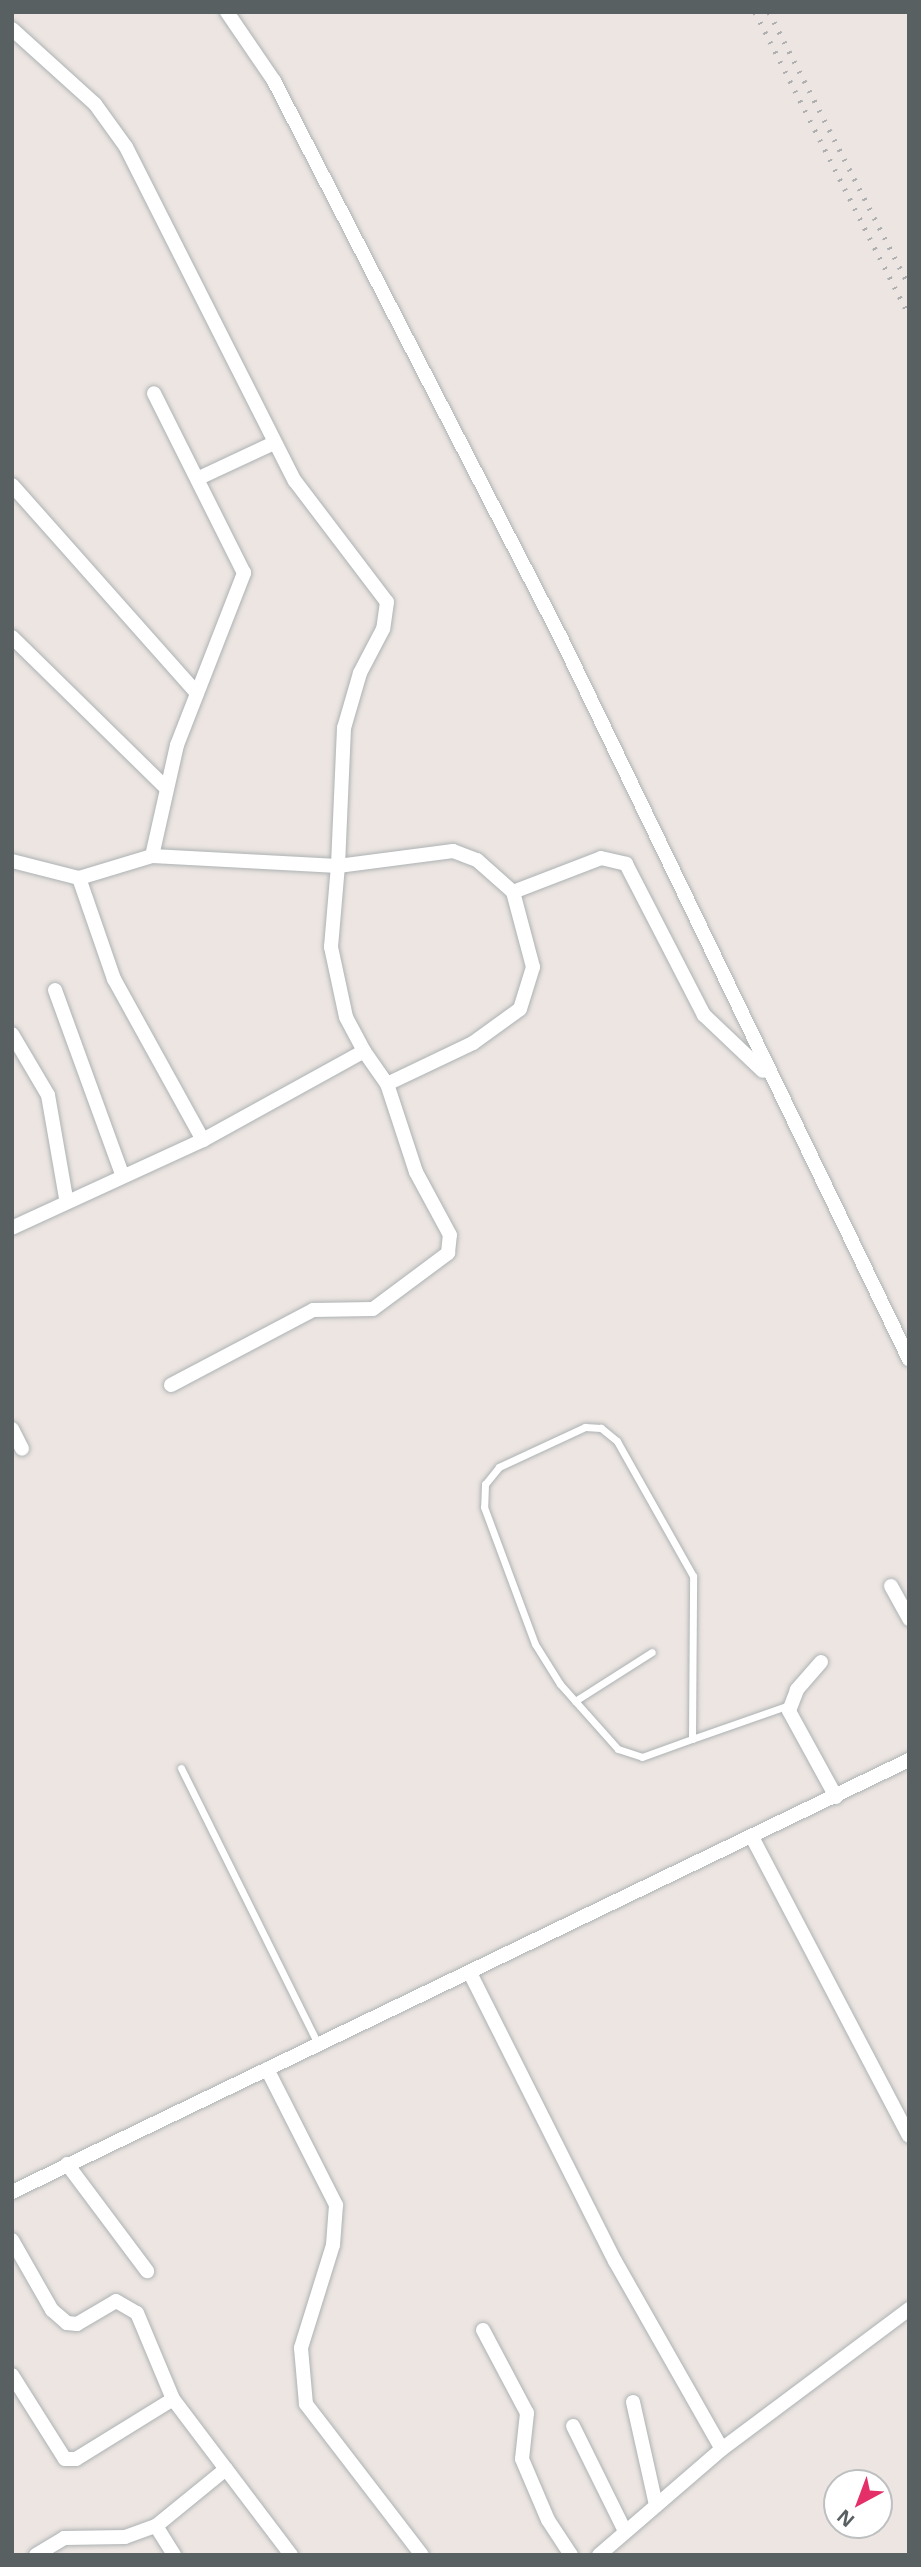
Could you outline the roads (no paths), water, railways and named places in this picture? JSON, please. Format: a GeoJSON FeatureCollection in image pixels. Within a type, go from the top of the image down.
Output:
{"type":"FeatureCollection","features":[{"type":"Feature","properties":{"kind":"street"},"geometry":{"type":"LineString","coordinates":[[227,12],[274,81],[561,639],[702,920],[766,1073],[909,1360]]}},
{"type":"Feature","properties":{"kind":"street"},"geometry":{"type":"LineString","coordinates":[[12,29],[94,104],[126,147],[274,443],[325,525],[387,602],[383,629],[360,673],[344,728],[338,866],[331,947],[346,1017],[364,1051],[387,1084],[416,1172],[450,1235],[448,1253],[373,1309],[313,1310],[171,1385]]}},
{"type":"Feature","properties":{"kind":"street"},"geometry":{"type":"LineString","coordinates":[[152,856],[166,788],[195,691],[239,600],[244,573],[199,478],[153,393]]}},
{"type":"Feature","properties":{"kind":"street"},"geometry":{"type":"LineString","coordinates":[[199,478],[274,443]]}},
{"type":"Feature","properties":{"kind":"street"},"geometry":{"type":"LineString","coordinates":[[12,485],[195,691]]}},
{"type":"Feature","properties":{"kind":"street"},"geometry":{"type":"LineString","coordinates":[[12,637],[166,788]]}},
{"type":"Feature","properties":{"kind":"street"},"geometry":{"type":"LineString","coordinates":[[12,861],[79,878],[152,856],[338,866],[461,852],[513,892],[534,967],[520,1009],[473,1043],[387,1084]]}},
{"type":"Feature","properties":{"kind":"street"},"geometry":{"type":"LineString","coordinates":[[513,892],[601,858],[626,864],[704,1016],[766,1073]]}},
{"type":"Feature","properties":{"kind":"street"},"geometry":{"type":"LineString","coordinates":[[79,878],[114,979],[203,1140]]}},
{"type":"Feature","properties":{"kind":"street"},"geometry":{"type":"LineString","coordinates":[[55,990],[122,1174]]}},
{"type":"Feature","properties":{"kind":"street"},"geometry":{"type":"LineString","coordinates":[[12,1034],[48,1095],[66,1198]]}},
{"type":"Feature","properties":{"kind":"street"},"geometry":{"type":"LineString","coordinates":[[12,1228],[66,1198],[203,1140],[364,1051]]}},
{"type":"Feature","properties":{"kind":"street"},"geometry":{"type":"LineString","coordinates":[[12,1429],[22,1449]]}},
{"type":"Feature","properties":{"kind":"street"},"geometry":{"type":"LineString","coordinates":[[891,1586],[909,1619]]}},
{"type":"Feature","properties":{"kind":"street"},"geometry":{"type":"LineString","coordinates":[[821,1662],[789,1705],[836,1797]]}},
{"type":"Feature","properties":{"kind":"street"},"geometry":{"type":"LineString","coordinates":[[12,2192],[267,2068],[753,1839],[909,1760]]}},
{"type":"Feature","properties":{"kind":"street"},"geometry":{"type":"LineString","coordinates":[[753,1839],[909,2136]]}},
{"type":"Feature","properties":{"kind":"street"},"geometry":{"type":"LineString","coordinates":[[470,1973],[615,2261],[722,2449]]}},
{"type":"Feature","properties":{"kind":"street"},"geometry":{"type":"LineString","coordinates":[[267,2068],[336,2204],[333,2245],[301,2348],[303,2395],[422,2555]]}},
{"type":"Feature","properties":{"kind":"street"},"geometry":{"type":"LineString","coordinates":[[67,2164],[147,2271]]}},
{"type":"Feature","properties":{"kind":"street"},"geometry":{"type":"LineString","coordinates":[[12,2240],[52,2309],[67,2323],[76,2324],[111,2302],[131,2307],[173,2399],[291,2555]]}},
{"type":"Feature","properties":{"kind":"street"},"geometry":{"type":"LineString","coordinates":[[599,2555],[722,2449],[909,2309]]}},
{"type":"Feature","properties":{"kind":"street"},"geometry":{"type":"LineString","coordinates":[[483,2330],[527,2413],[522,2459],[548,2520],[571,2555]]}},
{"type":"Feature","properties":{"kind":"street"},"geometry":{"type":"LineString","coordinates":[[12,2375],[65,2459],[76,2459],[173,2399]]}},
{"type":"Feature","properties":{"kind":"street"},"geometry":{"type":"LineString","coordinates":[[634,2402],[656,2505]]}},
{"type":"Feature","properties":{"kind":"street"},"geometry":{"type":"LineString","coordinates":[[573,2426],[625,2531]]}},
{"type":"Feature","properties":{"kind":"street"},"geometry":{"type":"LineString","coordinates":[[37,2555],[64,2538],[125,2537],[156,2526],[226,2469]]}},
{"type":"Feature","properties":{"kind":"street"},"geometry":{"type":"LineString","coordinates":[[156,2526],[174,2555]]}},
{"type":"Feature","properties":{"kind":"lane"},"geometry":{"type":"LineString","coordinates":[[692,1739],[693,1576],[617,1441],[593,1427],[499,1467],[482,1495],[535,1644],[575,1701],[626,1755],[642,1757],[789,1705]]}},
{"type":"Feature","properties":{"kind":"lane"},"geometry":{"type":"LineString","coordinates":[[575,1701],[652,1652]]}},
{"type":"Feature","properties":{"kind":"lane"},"geometry":{"type":"LineString","coordinates":[[181,1768],[318,2045]]}},
{"type":"Feature","properties":{"kind":"railway"},"geometry":{"type":"LineString","coordinates":[[755,12],[909,315]]}},
{"type":"Feature","properties":{"kind":"railway"},"geometry":{"type":"LineString","coordinates":[[769,12],[909,286]]}}]}
